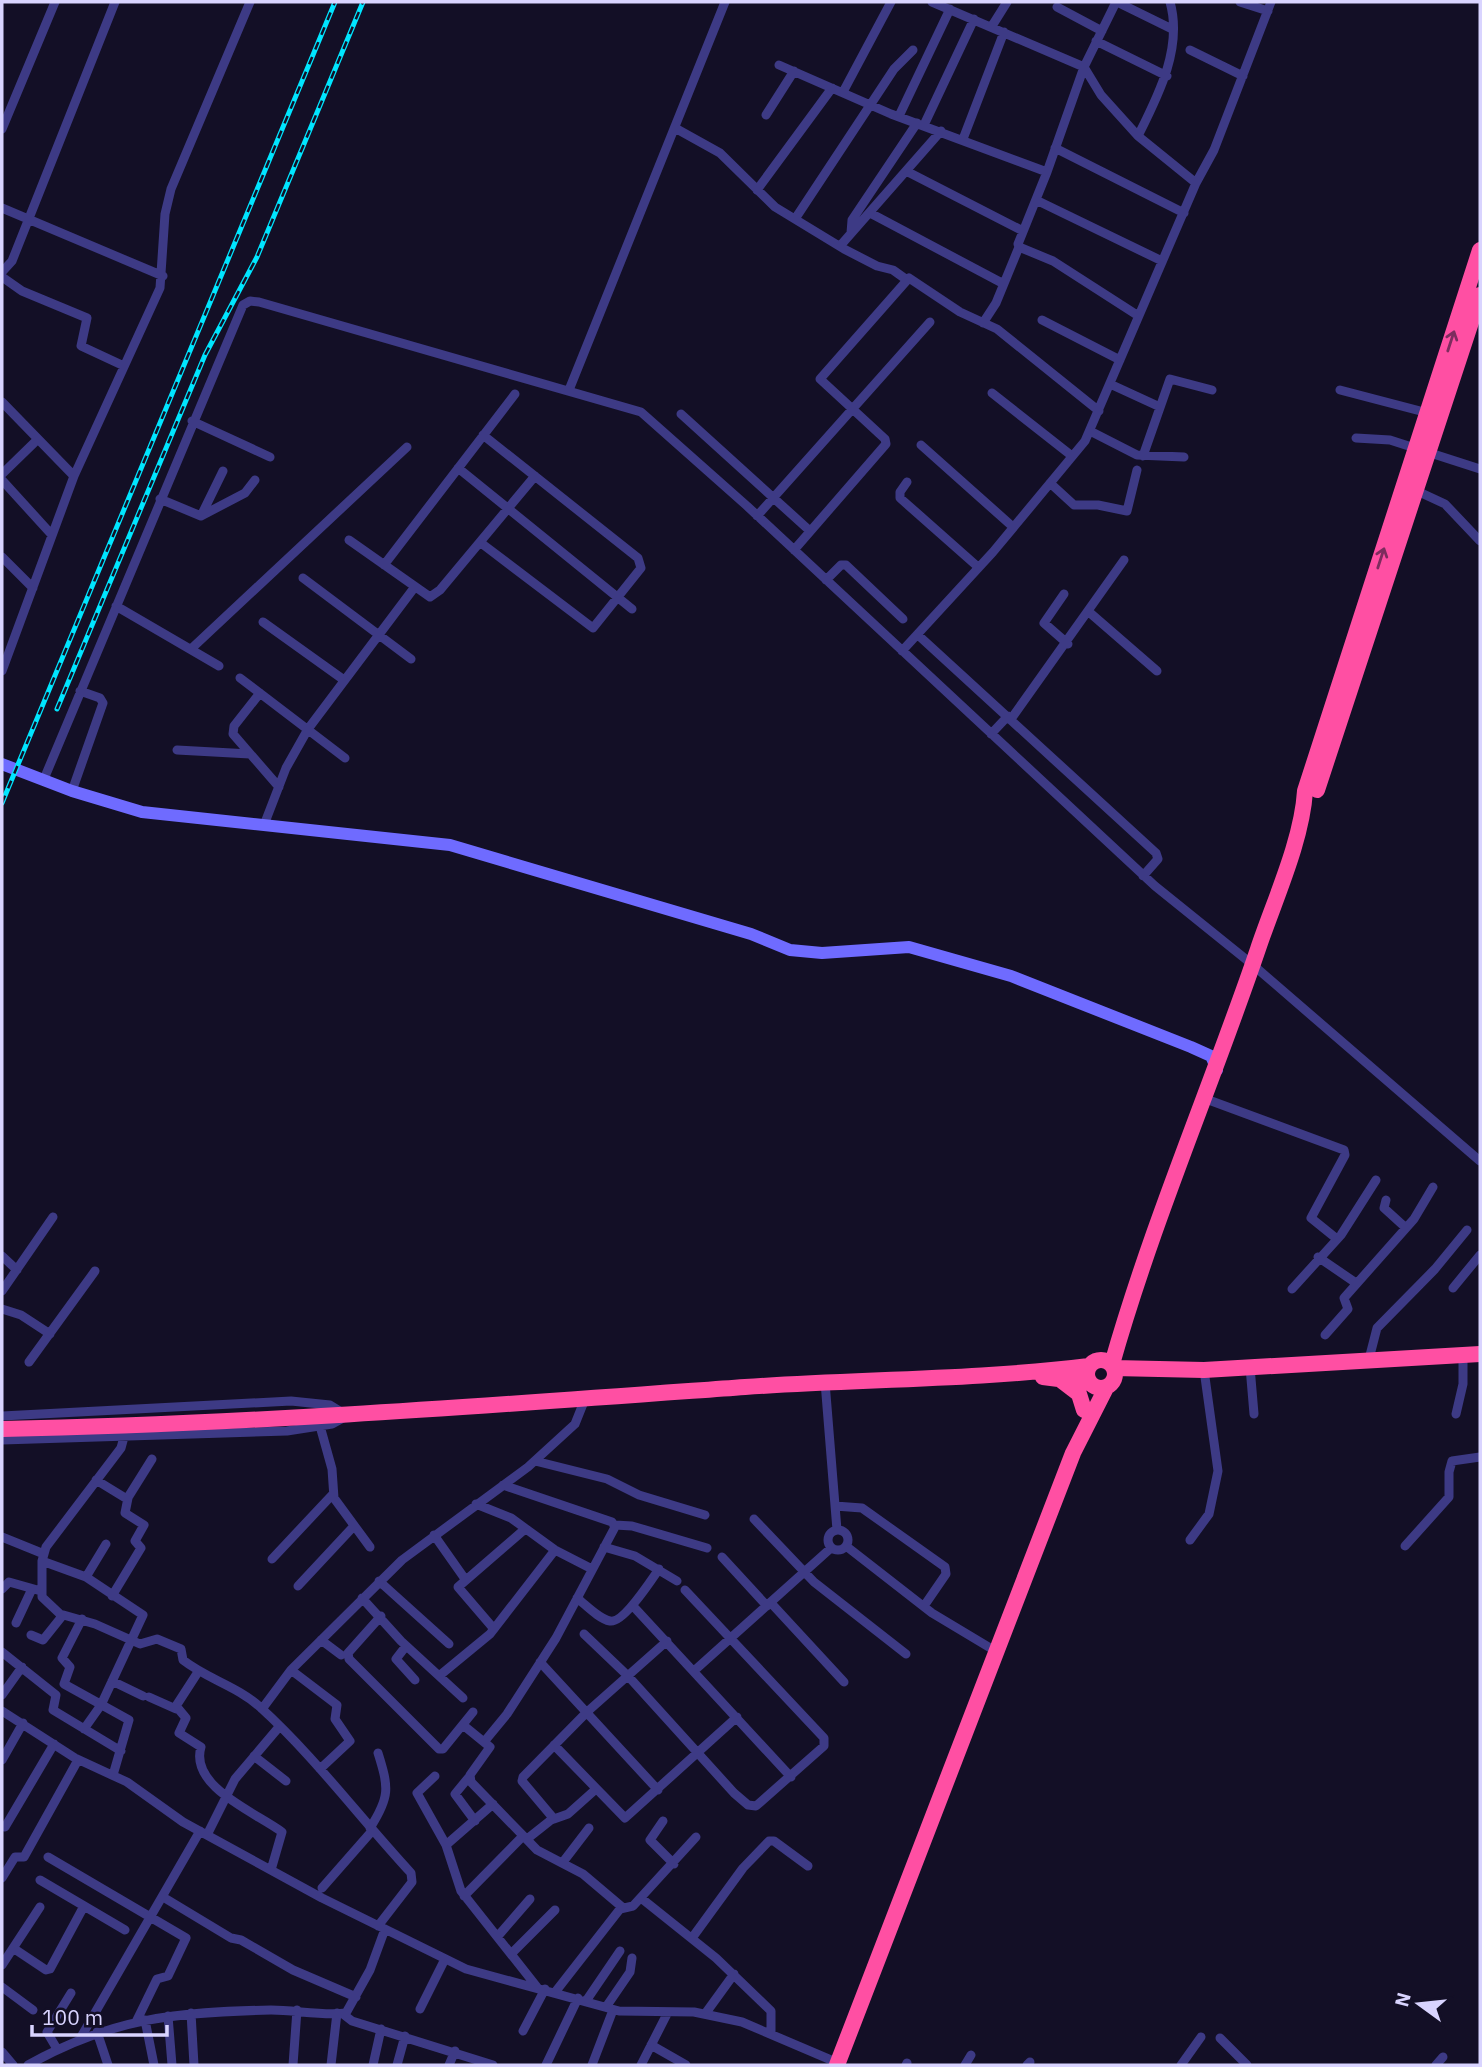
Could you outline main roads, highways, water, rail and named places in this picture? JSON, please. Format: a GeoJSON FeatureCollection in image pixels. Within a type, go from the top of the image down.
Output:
{"type":"FeatureCollection","features":[{"type":"Feature","properties":{"kind":"highway"},"geometry":{"type":"LineString","coordinates":[[1304,810],[1315,795],[1417,491],[1428,412],[1480,250]]}},
{"type":"Feature","properties":{"kind":"highway"},"geometry":{"type":"LineString","coordinates":[[1073,1453],[1084,1410],[1127,1313],[1217,1070],[1304,810],[1305,791],[1480,295]]}},
{"type":"Feature","properties":{"kind":"highway"},"geometry":{"type":"LineString","coordinates":[[2,1429],[347,1415],[825,1382],[1023,1374],[1115,1380],[1113,1366],[1127,1313]]}},
{"type":"Feature","properties":{"kind":"highway"},"geometry":{"type":"LineString","coordinates":[[837,2064],[1073,1453],[1102,1360],[1113,1366],[1203,1370],[1480,1354]]}},
{"type":"Feature","properties":{"kind":"highway"},"geometry":{"type":"LineString","coordinates":[[1023,1374],[1062,1381],[1180,1370]]}},
{"type":"Feature","properties":{"kind":"highway"},"geometry":{"type":"LineString","coordinates":[[1062,1381],[1079,1394],[1084,1410]]}},
{"type":"Feature","properties":{"kind":"railway"},"geometry":{"type":"LineString","coordinates":[[2,803],[335,2]]}},
{"type":"Feature","properties":{"kind":"railway"},"geometry":{"type":"LineString","coordinates":[[57,709],[205,355],[257,257],[363,2]]}}]}
